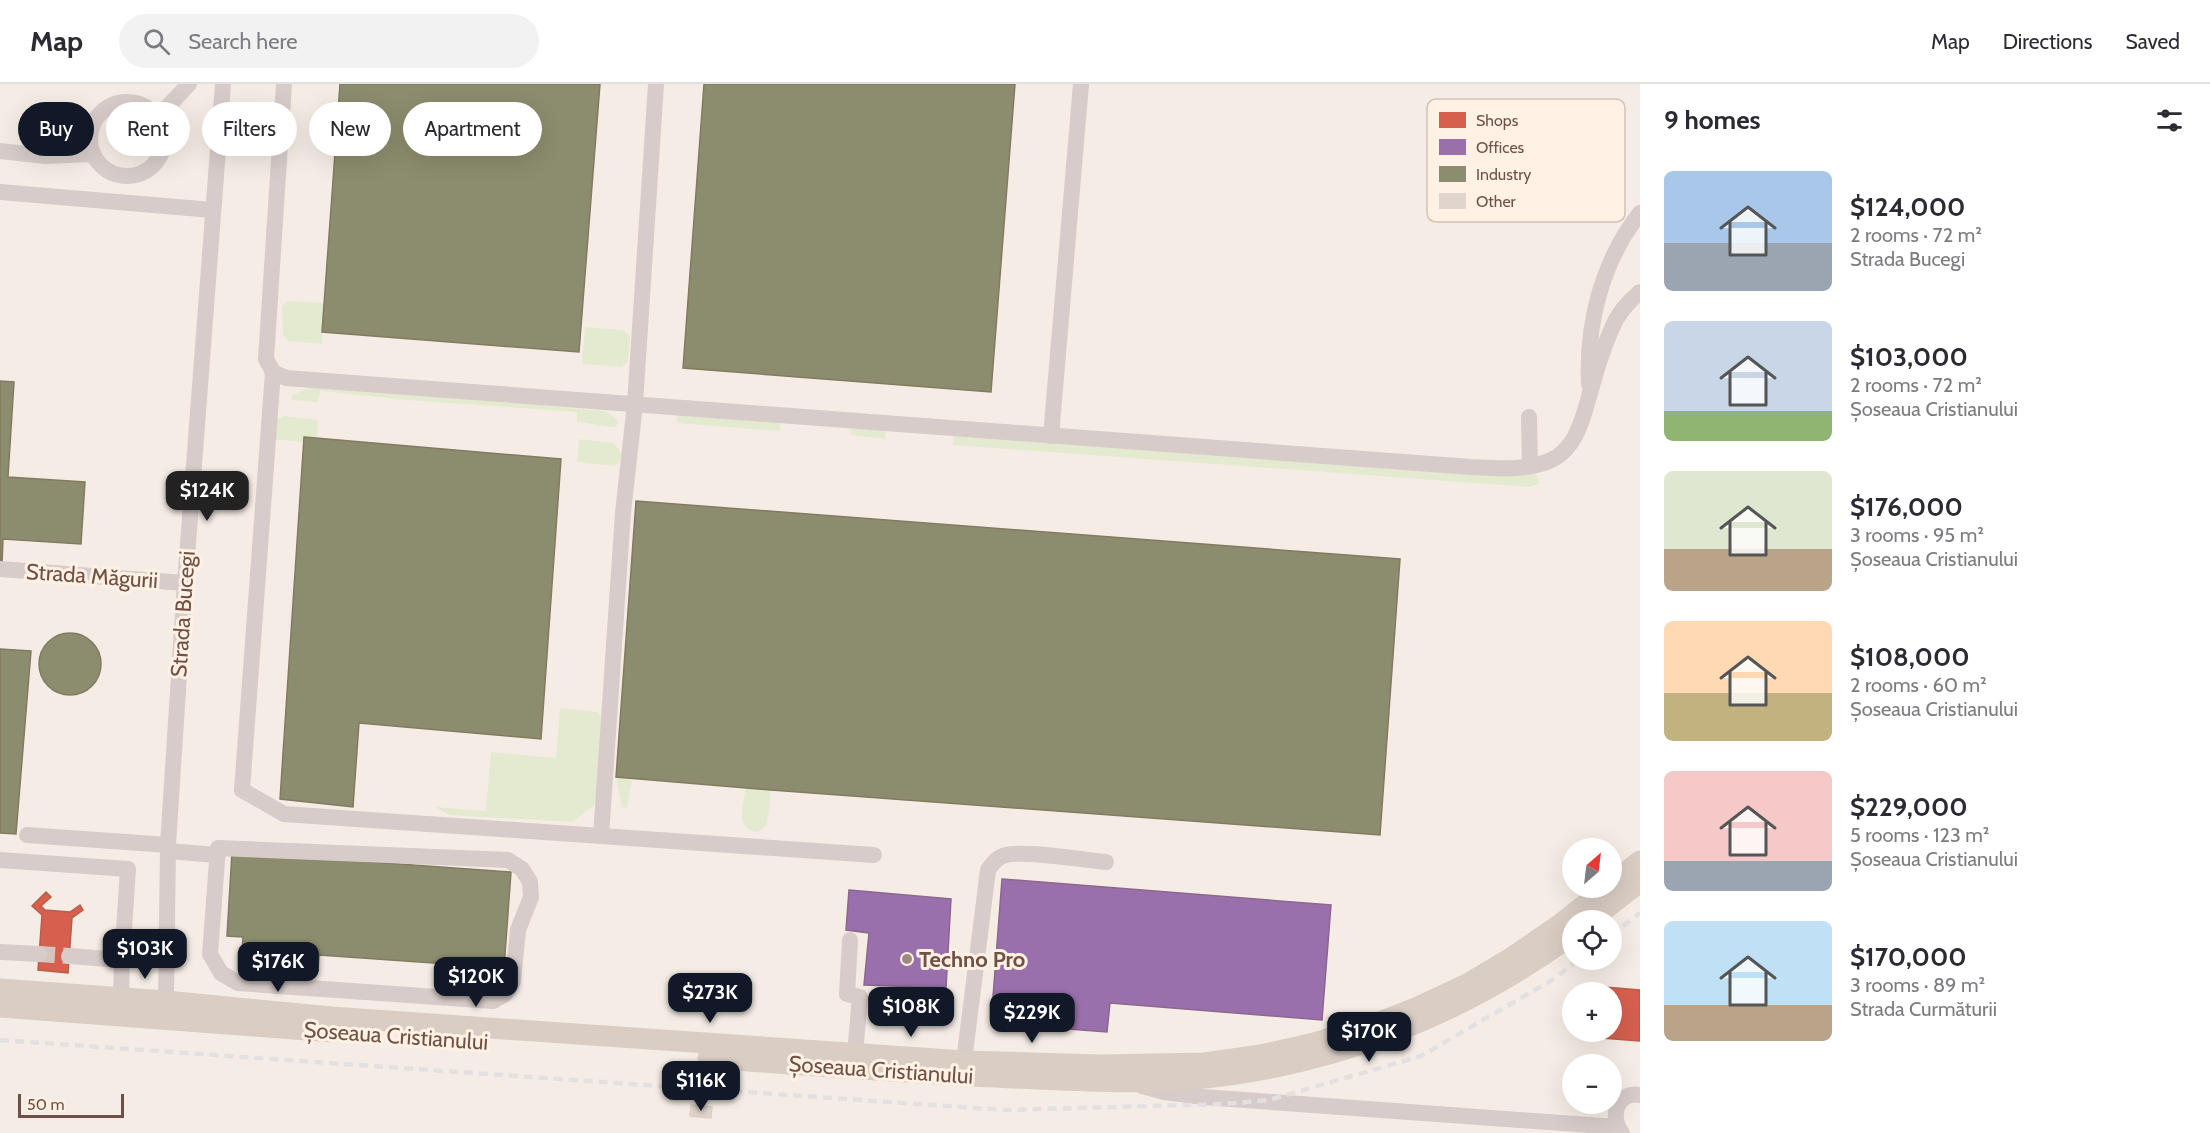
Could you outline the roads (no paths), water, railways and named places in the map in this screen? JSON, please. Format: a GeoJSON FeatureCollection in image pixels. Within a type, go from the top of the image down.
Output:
{"type":"FeatureCollection","features":[{"type":"Feature","properties":{"kind":"main road"},"geometry":{"type":"LineString","coordinates":[[1622,875],[1640,861]]}},
{"type":"Feature","properties":{"kind":"main road"},"geometry":{"type":"LineString","coordinates":[[1604,910],[1640,882]]}},
{"type":"Feature","properties":{"kind":"main road","name":"Șoseaua Cristianului"},"geometry":{"type":"LineString","coordinates":[[0,989],[122,997],[342,1018],[855,1054],[964,1061],[1154,1066],[1216,1062],[1293,1047],[1372,1025],[1467,984],[1511,958],[1593,898]]}},
{"type":"Feature","properties":{"kind":"main road"},"geometry":{"type":"LineString","coordinates":[[1130,1082],[1195,1079],[1246,1072],[1357,1047],[1420,1023],[1470,998],[1522,969],[1562,942]]}},
{"type":"Feature","properties":{"kind":"main road","name":"Șoseaua Cristianului"},"geometry":{"type":"LineString","coordinates":[[0,1006],[43,1000],[160,1011],[166,1001]]}},
{"type":"Feature","properties":{"kind":"main road","name":"Șoseaua Cristianului"},"geometry":{"type":"LineString","coordinates":[[0,1006],[962,1076],[1130,1082]]}},
{"type":"Feature","properties":{"kind":"street"},"geometry":{"type":"LineString","coordinates":[[172,102],[189,84]]}},
{"type":"Feature","properties":{"kind":"street","name":"Strada Bucegi"},"geometry":{"type":"LineString","coordinates":[[166,1001],[168,848],[185,583],[223,84]]}},
{"type":"Feature","properties":{"kind":"street"},"geometry":{"type":"LineString","coordinates":[[284,84],[266,359],[273,372],[242,790],[284,814],[874,855]]}},
{"type":"Feature","properties":{"kind":"street"},"geometry":{"type":"LineString","coordinates":[[601,836],[622,513],[635,404],[656,84]]}},
{"type":"Feature","properties":{"kind":"street"},"geometry":{"type":"LineString","coordinates":[[1051,436],[1081,84]]}},
{"type":"Feature","properties":{"kind":"street"},"geometry":{"type":"LineString","coordinates":[[94,121],[106,109]]}},
{"type":"Feature","properties":{"kind":"street"},"geometry":{"type":"LineString","coordinates":[[0,152],[18,154]]}},
{"type":"Feature","properties":{"kind":"street"},"geometry":{"type":"LineString","coordinates":[[94,156],[99,164],[109,172],[121,176],[133,176],[145,172],[159,156]]}},
{"type":"Feature","properties":{"kind":"street"},"geometry":{"type":"LineString","coordinates":[[0,192],[212,210]]}},
{"type":"Feature","properties":{"kind":"street"},"geometry":{"type":"LineString","coordinates":[[1590,394],[1587,355],[1599,290],[1630,225],[1640,213]]}},
{"type":"Feature","properties":{"kind":"street"},"geometry":{"type":"LineString","coordinates":[[273,372],[286,378],[1471,467],[1512,468],[1551,460],[1562,453],[1586,412],[1612,327],[1629,301],[1640,292]]}},
{"type":"Feature","properties":{"kind":"street"},"geometry":{"type":"LineString","coordinates":[[1529,417],[1530,466]]}},
{"type":"Feature","properties":{"kind":"street","name":"Strada Măgurii"},"geometry":{"type":"LineString","coordinates":[[0,569],[185,583]]}},
{"type":"Feature","properties":{"kind":"street"},"geometry":{"type":"LineString","coordinates":[[27,835],[218,855]]}},
{"type":"Feature","properties":{"kind":"street"},"geometry":{"type":"LineString","coordinates":[[218,848],[508,860],[522,869],[530,882],[531,897],[518,930],[513,981],[505,994],[493,1001],[238,983],[221,973],[210,954],[218,855],[218,848]]}},
{"type":"Feature","properties":{"kind":"street"},"geometry":{"type":"LineString","coordinates":[[964,1061],[988,870],[996,859],[1006,855],[1021,854],[1106,862]]}},
{"type":"Feature","properties":{"kind":"street"},"geometry":{"type":"LineString","coordinates":[[0,860],[128,868],[122,997]]}},
{"type":"Feature","properties":{"kind":"street"},"geometry":{"type":"LineString","coordinates":[[850,940],[847,994],[860,997],[855,1054]]}},
{"type":"Feature","properties":{"kind":"street"},"geometry":{"type":"LineString","coordinates":[[0,952],[39,954]]}},
{"type":"Feature","properties":{"kind":"street"},"geometry":{"type":"LineString","coordinates":[[69,956],[122,960]]}},
{"type":"Feature","properties":{"kind":"street","name":"Șoseaua Cristianului"},"geometry":{"type":"LineString","coordinates":[[1130,1082],[1164,1092],[1203,1097],[1619,1130],[1615,1120],[1618,1103],[1624,1097],[1640,1095]]}},
{"type":"Feature","properties":{"kind":"tunnel"},"geometry":{"type":"LineString","coordinates":[[39,954],[69,956]]}},
{"type":"Feature","properties":{"kind":"railway"},"geometry":{"type":"LineString","coordinates":[[1622,927],[1640,913]]}},
{"type":"Feature","properties":{"kind":"railway"},"geometry":{"type":"LineString","coordinates":[[0,1040],[1004,1110],[1225,1104],[1269,1100],[1421,1056],[1552,980],[1565,970]]}},
{"type":"Feature","properties":{"kind":"place","name":"Techno Pro"},"geometry":{"type":"Point","coordinates":[907,959]}}]}
